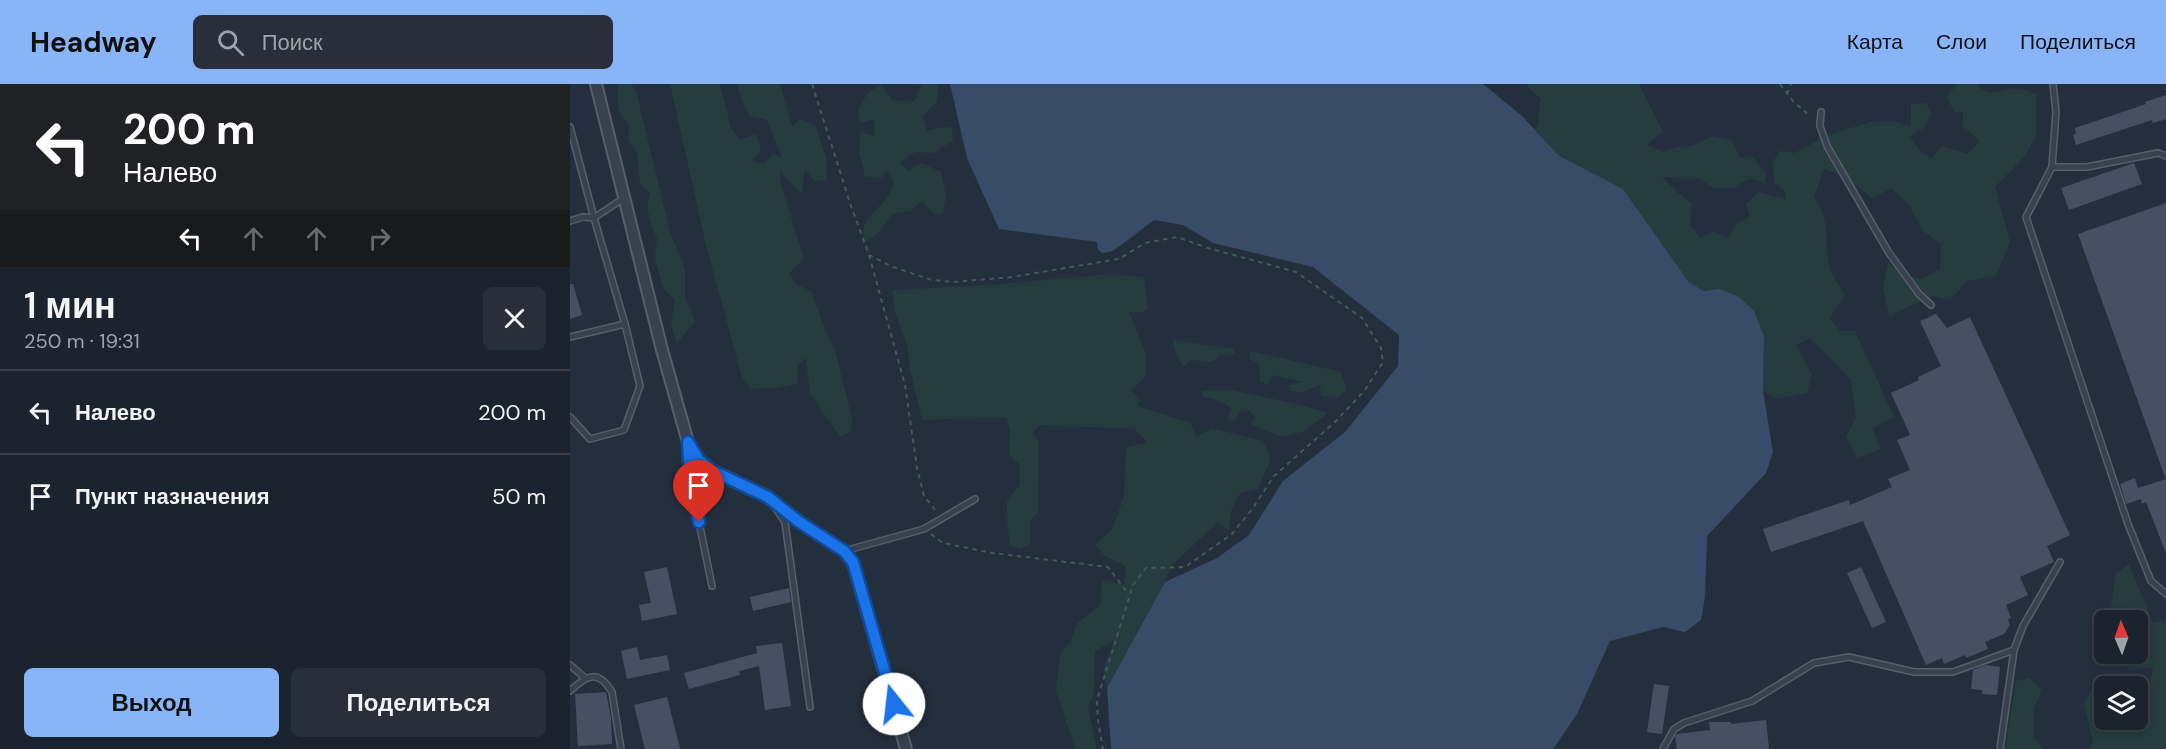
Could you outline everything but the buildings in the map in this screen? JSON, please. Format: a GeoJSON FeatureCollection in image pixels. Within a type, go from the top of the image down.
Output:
{"type":"FeatureCollection","features":[{"type":"Feature","properties":{"kind":"street"},"geometry":{"type":"LineString","coordinates":[[596,84],[626,197],[662,350],[688,442],[699,460],[713,471],[768,497],[798,521],[844,551],[853,562],[906,749]]}},
{"type":"Feature","properties":{"kind":"lane"},"geometry":{"type":"LineString","coordinates":[[2052,84],[2056,112],[2052,167],[2026,218],[2128,524],[2151,581],[2166,594]]}},
{"type":"Feature","properties":{"kind":"lane"},"geometry":{"type":"LineString","coordinates":[[1821,112],[1820,125],[1827,146],[1890,254],[1918,294],[1931,305]]}},
{"type":"Feature","properties":{"kind":"lane"},"geometry":{"type":"LineString","coordinates":[[570,127],[625,324],[640,387],[624,430],[590,438],[570,417]]}},
{"type":"Feature","properties":{"kind":"lane"},"geometry":{"type":"LineString","coordinates":[[2052,167],[2087,167],[2158,153],[2166,156]]}},
{"type":"Feature","properties":{"kind":"lane"},"geometry":{"type":"LineString","coordinates":[[570,221],[584,217],[594,218],[626,197]]}},
{"type":"Feature","properties":{"kind":"lane"},"geometry":{"type":"LineString","coordinates":[[570,337],[625,324]]}},
{"type":"Feature","properties":{"kind":"lane"},"geometry":{"type":"LineString","coordinates":[[688,442],[690,478],[712,586]]}},
{"type":"Feature","properties":{"kind":"lane"},"geometry":{"type":"LineString","coordinates":[[768,497],[785,522],[810,707]]}},
{"type":"Feature","properties":{"kind":"lane"},"geometry":{"type":"LineString","coordinates":[[844,551],[924,529],[975,499]]}},
{"type":"Feature","properties":{"kind":"lane"},"geometry":{"type":"LineString","coordinates":[[2000,749],[2014,650],[2023,626],[2060,562]]}},
{"type":"Feature","properties":{"kind":"lane"},"geometry":{"type":"LineString","coordinates":[[1663,749],[1674,729],[1684,723],[1752,701],[1814,663],[1850,657],[1914,672],[1953,672],[2014,650]]}},
{"type":"Feature","properties":{"kind":"lane"},"geometry":{"type":"LineString","coordinates":[[570,665],[585,678]]}},
{"type":"Feature","properties":{"kind":"lane"},"geometry":{"type":"LineString","coordinates":[[570,691],[585,678],[596,677],[607,684],[612,692],[621,749]]}},
{"type":"Feature","properties":{"kind":"path"},"geometry":{"type":"LineString","coordinates":[[812,84],[869,255],[905,386],[917,468],[924,496],[942,518]]}},
{"type":"Feature","properties":{"kind":"path"},"geometry":{"type":"LineString","coordinates":[[1780,84],[1787,94],[1820,125]]}},
{"type":"Feature","properties":{"kind":"path"},"geometry":{"type":"LineString","coordinates":[[1787,94],[1791,84]]}},
{"type":"Feature","properties":{"kind":"path"},"geometry":{"type":"LineString","coordinates":[[869,255],[893,267],[932,280],[954,282],[1012,277],[1119,259],[1145,243],[1177,237],[1296,272],[1362,318],[1381,348],[1383,362],[1365,390],[1335,422],[1274,476],[1232,534],[1185,567],[1146,568],[1133,585],[1097,700],[1103,749]]}},
{"type":"Feature","properties":{"kind":"path"},"geometry":{"type":"LineString","coordinates":[[924,529],[943,543],[951,545],[992,553],[1108,567],[1130,595]]}},
{"type":"Feature","properties":{"kind":"green space"},"geometry":{"type":"Polygon","coordinates":[[[618,84],[631,84],[636,91],[670,232],[685,269],[685,297],[695,322],[677,343],[671,326],[675,299],[663,289],[655,257],[657,238],[647,208],[650,192],[640,184],[637,153],[628,140],[629,125],[618,110],[618,84]]]}},
{"type":"Feature","properties":{"kind":"green space"},"geometry":{"type":"Polygon","coordinates":[[[670,84],[720,84],[731,128],[740,140],[756,134],[761,150],[753,161],[765,164],[773,153],[782,158],[767,120],[750,116],[742,102],[737,84],[780,84],[792,126],[801,119],[815,125],[826,157],[827,180],[815,181],[805,170],[802,194],[780,172],[781,185],[804,258],[789,273],[796,284],[811,291],[835,350],[852,418],[851,432],[840,437],[810,393],[806,358],[798,364],[797,384],[752,389],[742,378],[705,241],[670,84]]]}},
{"type":"Feature","properties":{"kind":"green space"},"geometry":{"type":"Polygon","coordinates":[[[881,84],[892,100],[914,102],[922,85],[906,84],[938,84],[937,101],[923,116],[927,131],[952,127],[953,140],[934,153],[915,152],[899,163],[909,171],[922,163],[941,172],[946,196],[943,213],[935,215],[922,201],[911,211],[892,214],[877,234],[864,243],[863,234],[866,221],[888,196],[894,182],[887,171],[881,178],[865,177],[859,151],[861,132],[874,136],[875,119],[860,123],[858,109],[867,94],[881,84]]]}},
{"type":"Feature","properties":{"kind":"green space"},"geometry":{"type":"Polygon","coordinates":[[[1529,84],[1639,84],[1663,132],[1647,145],[1663,152],[1676,147],[1691,146],[1713,136],[1732,140],[1740,158],[1753,157],[1766,173],[1765,185],[1749,179],[1734,188],[1714,188],[1700,179],[1662,177],[1692,203],[1690,224],[1700,238],[1713,231],[1728,238],[1738,222],[1750,218],[1746,204],[1758,192],[1786,199],[1785,191],[1775,184],[1772,163],[1780,151],[1795,153],[1828,135],[1871,122],[1892,121],[1911,126],[1911,104],[1926,103],[1931,113],[1925,127],[1910,136],[1919,150],[1932,158],[1942,146],[1968,154],[1979,141],[1963,126],[1963,112],[1954,112],[1947,97],[1957,84],[1977,84],[1992,93],[2017,89],[2036,94],[2036,136],[2025,156],[1995,187],[2010,242],[1996,276],[1967,281],[1950,300],[1932,296],[1889,316],[1883,287],[1888,263],[1905,276],[1922,279],[1940,269],[1941,244],[1922,230],[1909,205],[1892,188],[1872,198],[1846,177],[1824,169],[1814,197],[1825,222],[1830,269],[1845,294],[1830,318],[1840,331],[1855,331],[1894,417],[1872,428],[1881,449],[1857,458],[1846,437],[1856,418],[1851,380],[1810,338],[1796,345],[1812,375],[1807,393],[1777,399],[1763,391],[1764,336],[1719,289],[1703,291],[1688,281],[1623,189],[1558,155],[1535,130],[1539,123],[1541,99],[1528,87],[1529,84]]]}},
{"type":"Feature","properties":{"kind":"green space"},"geometry":{"type":"Polygon","coordinates":[[[1111,274],[1144,277],[1148,309],[1142,312],[1129,312],[1146,354],[1145,378],[1131,390],[1140,400],[1137,406],[1190,423],[1197,437],[1212,428],[1263,441],[1271,459],[1258,489],[1240,493],[1231,511],[1229,530],[1217,523],[1170,567],[1165,582],[1107,688],[1103,670],[1114,641],[1095,651],[1094,692],[1088,708],[1097,749],[1075,749],[1056,691],[1060,656],[1071,640],[1077,623],[1100,605],[1102,581],[1124,584],[1126,566],[1105,556],[1095,545],[1113,528],[1124,496],[1126,447],[1147,443],[1135,429],[1040,425],[1033,432],[1039,443],[1038,512],[1030,521],[1030,544],[1020,549],[1010,546],[1007,500],[1020,485],[1019,464],[1009,454],[1010,430],[1006,417],[922,420],[907,345],[896,315],[892,290],[990,285],[1111,274]]]}},
{"type":"Feature","properties":{"kind":"green space"},"geometry":{"type":"Polygon","coordinates":[[[1173,340],[1235,349],[1234,354],[1220,355],[1212,362],[1191,360],[1183,367],[1173,340]]]}},
{"type":"Feature","properties":{"kind":"green space"},"geometry":{"type":"Polygon","coordinates":[[[1250,351],[1341,372],[1347,390],[1337,398],[1321,396],[1320,385],[1300,393],[1289,390],[1288,385],[1302,382],[1273,375],[1268,385],[1260,382],[1259,364],[1250,359],[1250,351]]]}},
{"type":"Feature","properties":{"kind":"green space"},"geometry":{"type":"Polygon","coordinates":[[[1232,390],[1328,413],[1305,431],[1282,437],[1250,424],[1255,417],[1250,411],[1242,410],[1234,421],[1228,418],[1231,408],[1218,400],[1202,396],[1202,391],[1232,390]]]}},
{"type":"Feature","properties":{"kind":"green space"},"geometry":{"type":"Polygon","coordinates":[[[2129,564],[2148,610],[2111,610],[2116,574],[2129,564]]]}},
{"type":"Feature","properties":{"kind":"green space"},"geometry":{"type":"Polygon","coordinates":[[[2148,611],[2153,623],[2166,621],[2166,749],[2089,749],[2093,743],[2084,703],[2094,688],[2094,730],[2148,730],[2148,689],[2154,667],[2130,670],[2122,664],[2148,664],[2148,611]]]}},
{"type":"Feature","properties":{"kind":"green space"},"geometry":{"type":"Polygon","coordinates":[[[2029,678],[2042,690],[2034,709],[2034,738],[2044,749],[2005,749],[2016,681],[2029,678]]]}},
{"type":"Feature","properties":{"kind":"water"},"geometry":{"type":"Polygon","coordinates":[[[950,84],[1483,84],[1522,116],[1558,155],[1623,189],[1688,281],[1703,291],[1719,289],[1738,296],[1754,311],[1764,336],[1763,391],[1773,452],[1766,473],[1707,536],[1705,597],[1701,620],[1685,632],[1663,627],[1610,641],[1577,714],[1553,749],[1111,749],[1107,688],[1165,582],[1217,558],[1249,535],[1283,481],[1345,432],[1398,366],[1399,335],[1313,267],[1213,243],[1183,225],[1154,220],[1113,251],[1102,253],[1098,249],[1097,242],[999,229],[967,158],[950,84]]]}},
{"type":"Feature","properties":{"kind":"route"},"geometry":{"type":"LineString","coordinates":[[699,522],[690,478],[688,442],[699,460],[713,471],[768,497],[798,521],[844,551],[853,562],[894,704]]}}]}
